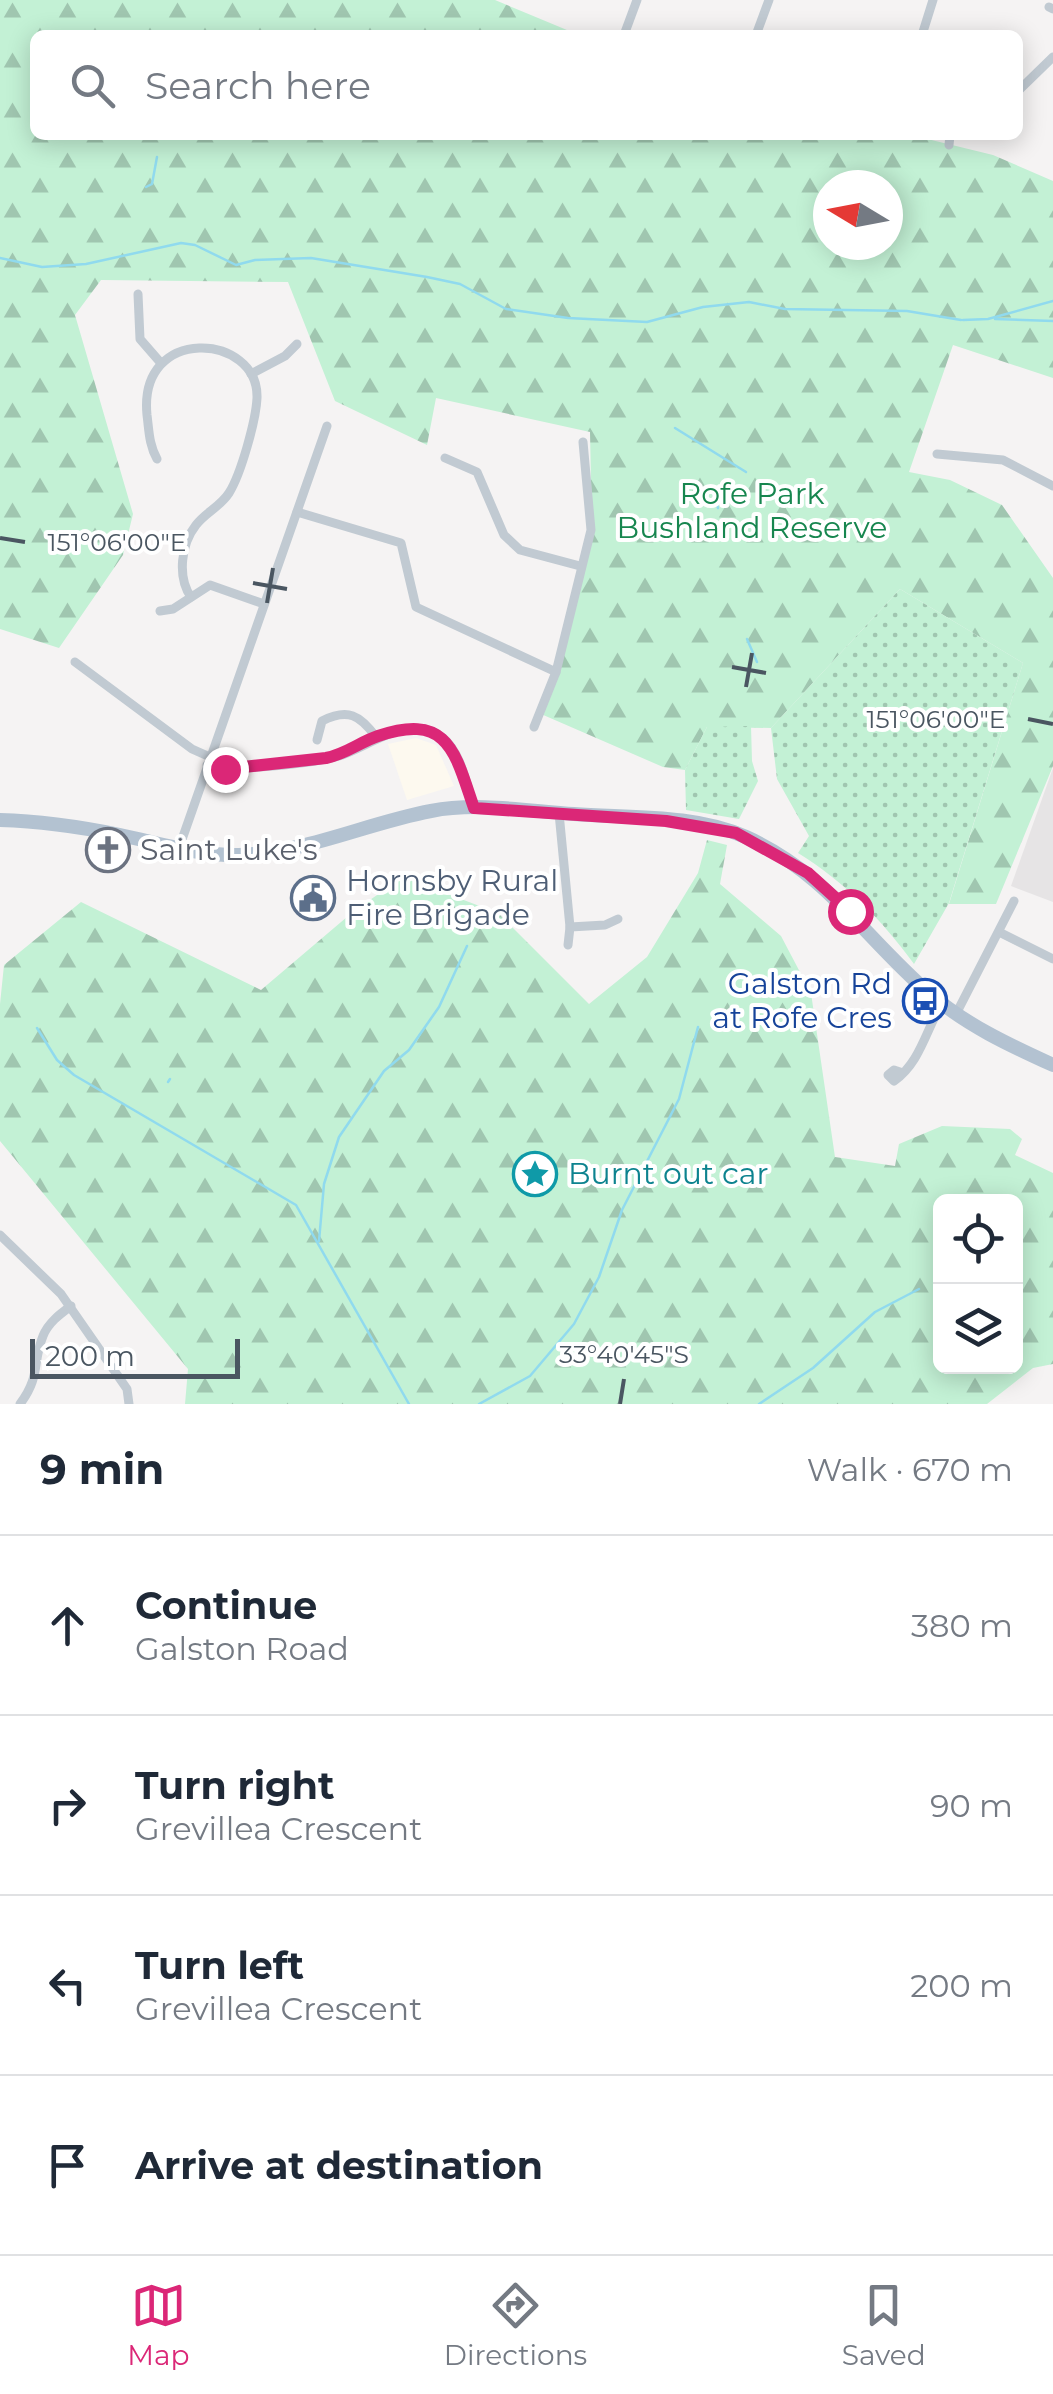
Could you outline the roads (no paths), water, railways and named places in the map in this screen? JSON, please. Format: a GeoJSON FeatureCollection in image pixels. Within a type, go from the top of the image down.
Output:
{"type":"FeatureCollection","features":[{"type":"Feature","properties":{"kind":"main road"},"geometry":{"type":"LineString","coordinates":[[0,820],[86,829],[209,854],[255,854],[292,848],[422,813],[474,808],[707,826],[758,843],[819,882],[956,1014],[998,1040],[1053,1064]]}},
{"type":"Feature","properties":{"kind":"street"},"geometry":{"type":"LineString","coordinates":[[626,30],[637,0]]}},
{"type":"Feature","properties":{"kind":"street"},"geometry":{"type":"LineString","coordinates":[[760,30],[769,0]]}},
{"type":"Feature","properties":{"kind":"street"},"geometry":{"type":"LineString","coordinates":[[924,30],[933,0]]}},
{"type":"Feature","properties":{"kind":"street"},"geometry":{"type":"LineString","coordinates":[[1023,86],[1053,57]]}},
{"type":"Feature","properties":{"kind":"street"},"geometry":{"type":"LineString","coordinates":[[138,294],[140,339],[160,362]]}},
{"type":"Feature","properties":{"kind":"street"},"geometry":{"type":"LineString","coordinates":[[251,374],[285,356],[297,344]]}},
{"type":"Feature","properties":{"kind":"street"},"geometry":{"type":"LineString","coordinates":[[157,459],[150,443],[146,400],[160,362],[180,352],[214,349],[235,357],[251,374],[257,402],[236,478],[222,502],[196,525],[184,554],[184,582],[191,597]]}},
{"type":"Feature","properties":{"kind":"street"},"geometry":{"type":"LineString","coordinates":[[178,848],[327,426]]}},
{"type":"Feature","properties":{"kind":"street"},"geometry":{"type":"LineString","coordinates":[[534,727],[556,672],[591,530],[582,442]]}},
{"type":"Feature","properties":{"kind":"street"},"geometry":{"type":"LineString","coordinates":[[937,454],[1003,460],[1053,486]]}},
{"type":"Feature","properties":{"kind":"street"},"geometry":{"type":"LineString","coordinates":[[445,458],[477,472],[504,535],[520,550],[580,566]]}},
{"type":"Feature","properties":{"kind":"street"},"geometry":{"type":"LineString","coordinates":[[298,512],[400,544],[416,606],[556,672]]}},
{"type":"Feature","properties":{"kind":"street"},"geometry":{"type":"LineString","coordinates":[[160,611],[173,609],[210,585],[264,604]]}},
{"type":"Feature","properties":{"kind":"street"},"geometry":{"type":"LineString","coordinates":[[75,662],[208,761],[225,769],[343,755],[376,736],[402,731],[439,734],[448,742],[474,808]]}},
{"type":"Feature","properties":{"kind":"street"},"geometry":{"type":"LineString","coordinates":[[317,740],[322,721],[344,712],[362,717],[376,736]]}},
{"type":"Feature","properties":{"kind":"street"},"geometry":{"type":"LineString","coordinates":[[559,813],[570,927],[568,946]]}},
{"type":"Feature","properties":{"kind":"street"},"geometry":{"type":"LineString","coordinates":[[956,1014],[1014,901]]}},
{"type":"Feature","properties":{"kind":"street"},"geometry":{"type":"LineString","coordinates":[[570,927],[605,926],[618,919]]}},
{"type":"Feature","properties":{"kind":"street"},"geometry":{"type":"LineString","coordinates":[[999,932],[1053,959]]}},
{"type":"Feature","properties":{"kind":"street"},"geometry":{"type":"LineString","coordinates":[[904,1073],[912,1065],[942,1003]]}},
{"type":"Feature","properties":{"kind":"street"},"geometry":{"type":"LineString","coordinates":[[0,1236],[71,1306],[128,1389],[129,1404]]}},
{"type":"Feature","properties":{"kind":"street"},"geometry":{"type":"LineString","coordinates":[[20,1404],[37,1374],[43,1336],[50,1324],[71,1306]]}},
{"type":"Feature","properties":{"kind":"waterway"},"geometry":{"type":"LineString","coordinates":[[146,187],[152,184],[157,157]]}},
{"type":"Feature","properties":{"kind":"waterway"},"geometry":{"type":"LineString","coordinates":[[0,258],[42,267],[86,264],[181,243],[195,245],[236,265],[255,260],[311,258],[427,277],[460,284],[506,309],[568,318],[647,322],[703,307],[749,302],[785,309],[907,311],[961,320]]}},
{"type":"Feature","properties":{"kind":"waterway"},"geometry":{"type":"LineString","coordinates":[[963,320],[988,319],[1053,301]]}},
{"type":"Feature","properties":{"kind":"waterway"},"geometry":{"type":"LineString","coordinates":[[995,319],[1053,321]]}},
{"type":"Feature","properties":{"kind":"waterway"},"geometry":{"type":"LineString","coordinates":[[675,428],[746,472]]}},
{"type":"Feature","properties":{"kind":"waterway"},"geometry":{"type":"LineString","coordinates":[[711,486],[718,508]]}},
{"type":"Feature","properties":{"kind":"waterway"},"geometry":{"type":"LineString","coordinates":[[747,639],[757,662]]}},
{"type":"Feature","properties":{"kind":"waterway"},"geometry":{"type":"LineString","coordinates":[[319,1241],[324,1184],[339,1137],[384,1071],[409,1050],[439,1007],[467,946]]}},
{"type":"Feature","properties":{"kind":"waterway"},"geometry":{"type":"LineString","coordinates":[[479,1404],[530,1376],[574,1324],[599,1277],[622,1210],[679,1099],[698,1027]]}},
{"type":"Feature","properties":{"kind":"waterway"},"geometry":{"type":"LineString","coordinates":[[37,1028],[57,1060],[74,1075],[296,1205],[409,1404]]}},
{"type":"Feature","properties":{"kind":"waterway"},"geometry":{"type":"LineString","coordinates":[[646,1177],[649,1171]]}},
{"type":"Feature","properties":{"kind":"waterway"},"geometry":{"type":"LineString","coordinates":[[759,1404],[813,1368],[875,1312],[919,1289]]}},
{"type":"Feature","properties":{"kind":"place","name":"Saint Luke's"},"geometry":{"type":"Point","coordinates":[108,850]}},
{"type":"Feature","properties":{"kind":"place","name":"Hornsby Rural Fire Brigade"},"geometry":{"type":"Point","coordinates":[313,898]}},
{"type":"Feature","properties":{"kind":"place","name":"Galston Rd at Rofe Cres"},"geometry":{"type":"Point","coordinates":[925,1001]}},
{"type":"Feature","properties":{"kind":"place","name":"Burnt out car"},"geometry":{"type":"Point","coordinates":[535,1174]}},
{"type":"Feature","properties":{"kind":"park label","name":"Rofe Park Bushland Reserve"},"geometry":{"type":"Point","coordinates":[752,511]}}]}
